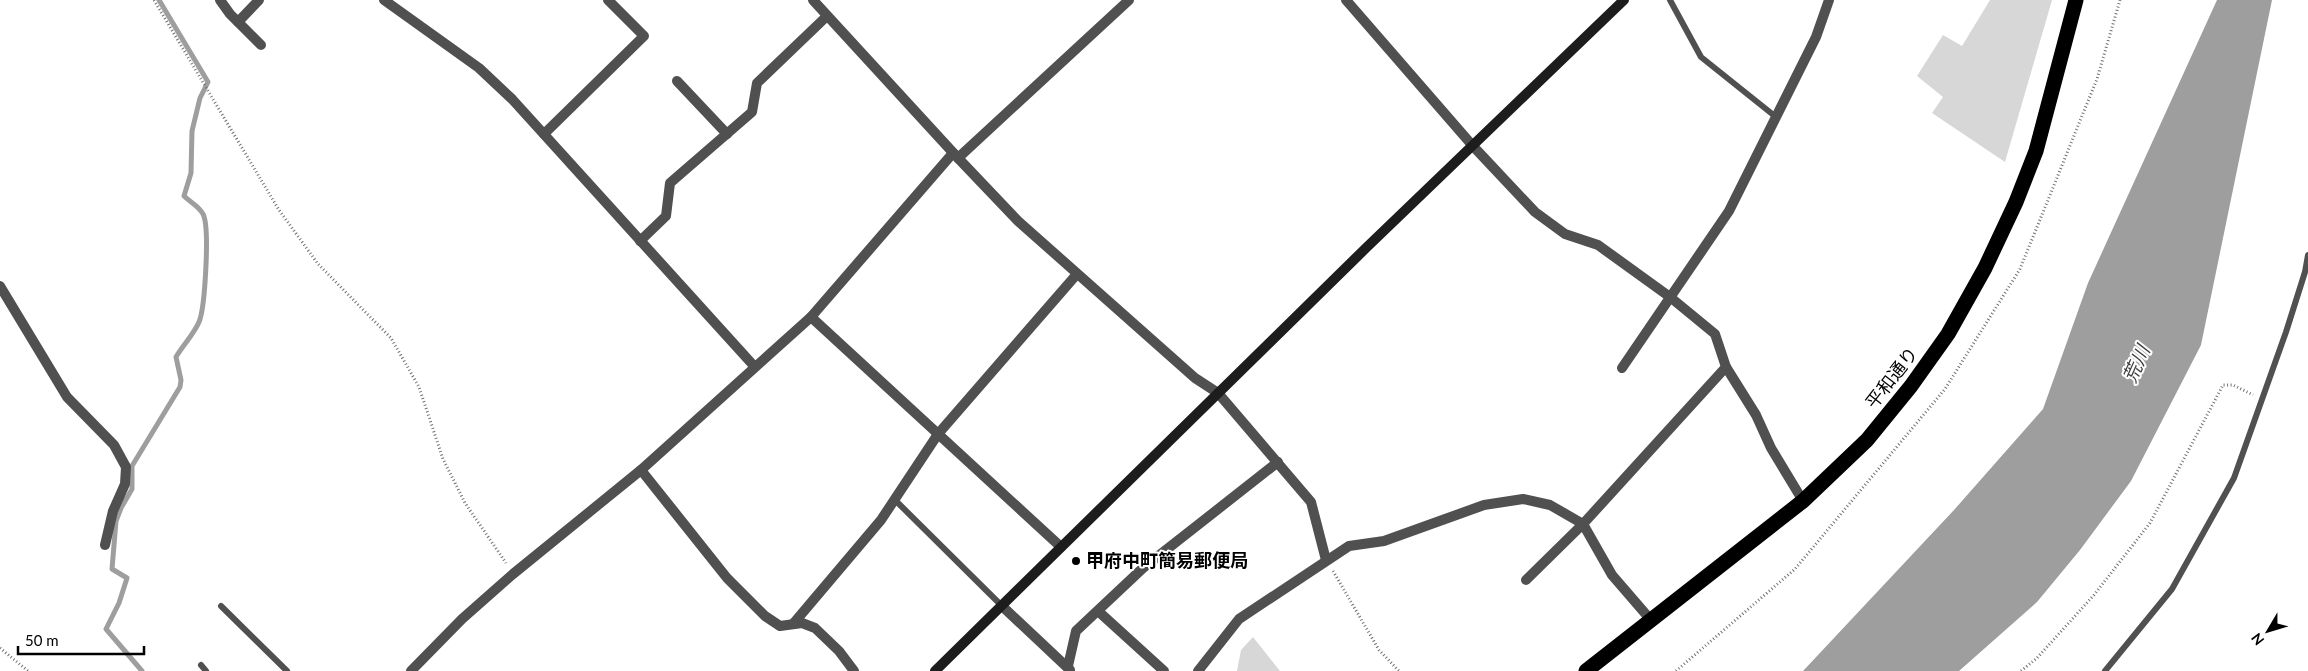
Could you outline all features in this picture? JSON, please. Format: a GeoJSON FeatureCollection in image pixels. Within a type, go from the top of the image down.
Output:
{"type":"FeatureCollection","features":[{"type":"Feature","properties":{"kind":"highway","name":"平和通り"},"geometry":{"type":"LineString","coordinates":[[1586,671],[1803,501],[1867,440],[1911,386],[1948,334],[1985,268],[2016,202],[2036,151],[2076,0]]}},
{"type":"Feature","properties":{"kind":"street"},"geometry":{"type":"LineString","coordinates":[[220,0],[238,22],[261,45]]}},
{"type":"Feature","properties":{"kind":"street"},"geometry":{"type":"LineString","coordinates":[[238,22],[259,0]]}},
{"type":"Feature","properties":{"kind":"street"},"geometry":{"type":"LineString","coordinates":[[384,0],[479,68],[512,99],[754,366]]}},
{"type":"Feature","properties":{"kind":"street"},"geometry":{"type":"LineString","coordinates":[[544,134],[644,36],[608,0]]}},
{"type":"Feature","properties":{"kind":"street"},"geometry":{"type":"LineString","coordinates":[[813,0],[955,156],[1018,221],[1195,378],[1218,393],[1311,502],[1326,560]]}},
{"type":"Feature","properties":{"kind":"street"},"geometry":{"type":"LineString","coordinates":[[411,671],[462,619],[513,574],[641,470],[754,366],[811,317],[955,156],[1130,0]]}},
{"type":"Feature","properties":{"kind":"street"},"geometry":{"type":"LineString","coordinates":[[1346,0],[1472,145],[1535,212],[1564,234],[1598,245],[1670,297],[1715,334],[1726,367],[1756,415],[1771,448],[1803,501]]}},
{"type":"Feature","properties":{"kind":"street"},"geometry":{"type":"LineString","coordinates":[[935,671],[1472,145],[1624,0]]}},
{"type":"Feature","properties":{"kind":"street"},"geometry":{"type":"LineString","coordinates":[[1622,368],[1729,211],[1816,38],[1829,0]]}},
{"type":"Feature","properties":{"kind":"street"},"geometry":{"type":"LineString","coordinates":[[640,241],[666,216],[670,183],[752,112],[757,83],[827,16]]}},
{"type":"Feature","properties":{"kind":"street"},"geometry":{"type":"LineString","coordinates":[[677,81],[727,134]]}},
{"type":"Feature","properties":{"kind":"street"},"geometry":{"type":"LineString","coordinates":[[793,624],[881,520],[938,434],[1077,274]]}},
{"type":"Feature","properties":{"kind":"street"},"geometry":{"type":"LineString","coordinates":[[0,286],[67,397],[114,445],[126,467],[125,484],[114,511],[105,545]]}},
{"type":"Feature","properties":{"kind":"street"},"geometry":{"type":"LineString","coordinates":[[811,317],[1061,547]]}},
{"type":"Feature","properties":{"kind":"street"},"geometry":{"type":"LineString","coordinates":[[1526,580],[1583,524],[1726,367]]}},
{"type":"Feature","properties":{"kind":"street"},"geometry":{"type":"LineString","coordinates":[[1069,668],[1076,630],[1143,568],[1278,462]]}},
{"type":"Feature","properties":{"kind":"street"},"geometry":{"type":"LineString","coordinates":[[641,470],[727,578],[765,616],[780,626],[802,623],[815,628],[839,652],[854,671]]}},
{"type":"Feature","properties":{"kind":"street"},"geometry":{"type":"LineString","coordinates":[[1198,671],[1239,619],[1349,546],[1384,541],[1484,505],[1523,499],[1550,506],[1583,524],[1612,575],[1650,619]]}},
{"type":"Feature","properties":{"kind":"street"},"geometry":{"type":"LineString","coordinates":[[1002,606],[1069,668]]}},
{"type":"Feature","properties":{"kind":"street"},"geometry":{"type":"LineString","coordinates":[[1098,611],[1164,671]]}},
{"type":"Feature","properties":{"kind":"lane"},"geometry":{"type":"LineString","coordinates":[[1670,0],[1700,58],[1776,117]]}},
{"type":"Feature","properties":{"kind":"lane"},"geometry":{"type":"LineString","coordinates":[[2105,671],[2172,589],[2234,478],[2286,332],[2305,272],[2308,255]]}},
{"type":"Feature","properties":{"kind":"lane"},"geometry":{"type":"LineString","coordinates":[[895,500],[1002,606]]}},
{"type":"Feature","properties":{"kind":"lane"},"geometry":{"type":"LineString","coordinates":[[221,606],[287,671]]}},
{"type":"Feature","properties":{"kind":"lane"},"geometry":{"type":"LineString","coordinates":[[201,665],[206,671]]}},
{"type":"Feature","properties":{"kind":"path"},"geometry":{"type":"LineString","coordinates":[[154,0],[279,210],[318,264],[391,338],[419,387],[444,459],[464,503],[513,574]]}},
{"type":"Feature","properties":{"kind":"path"},"geometry":{"type":"LineString","coordinates":[[2021,671],[2037,658],[2094,595],[2150,523],[2223,385],[2233,386],[2262,400]]}},
{"type":"Feature","properties":{"kind":"path"},"geometry":{"type":"LineString","coordinates":[[1326,560],[1379,650],[1399,671]]}},
{"type":"Feature","properties":{"kind":"path"},"geometry":{"type":"LineString","coordinates":[[0,648],[28,671]]}},
{"type":"Feature","properties":{"kind":"shaded area"},"geometry":{"type":"Polygon","coordinates":[[[1990,0],[2052,0],[2005,162],[1932,113],[1943,97],[1917,76],[1943,35],[1962,46],[1990,0]]]}},
{"type":"Feature","properties":{"kind":"shaded area"},"geometry":{"type":"Polygon","coordinates":[[[1253,637],[1280,671],[1237,671],[1241,650],[1253,637]]]}},
{"type":"Feature","properties":{"kind":"water","name":"荒川"},"geometry":{"type":"Polygon","coordinates":[[[2217,0],[2272,0],[2201,345],[2131,481],[2080,550],[2037,602],[1959,671],[1803,671],[1954,510],[2043,409],[2088,283],[2217,0]]]}},
{"type":"Feature","properties":{"kind":"waterway"},"geometry":{"type":"LineString","coordinates":[[142,671],[106,629],[119,603],[127,578],[112,569],[116,521],[132,489],[132,466],[180,387],[181,380],[176,357],[199,322],[206,268],[206,234],[203,214],[197,206],[184,196],[191,173],[192,131],[200,98],[208,82],[159,0]]}},
{"type":"Feature","properties":{"kind":"place","name":"甲府中町簡易郵便局"},"geometry":{"type":"Point","coordinates":[1076,561]}}]}
